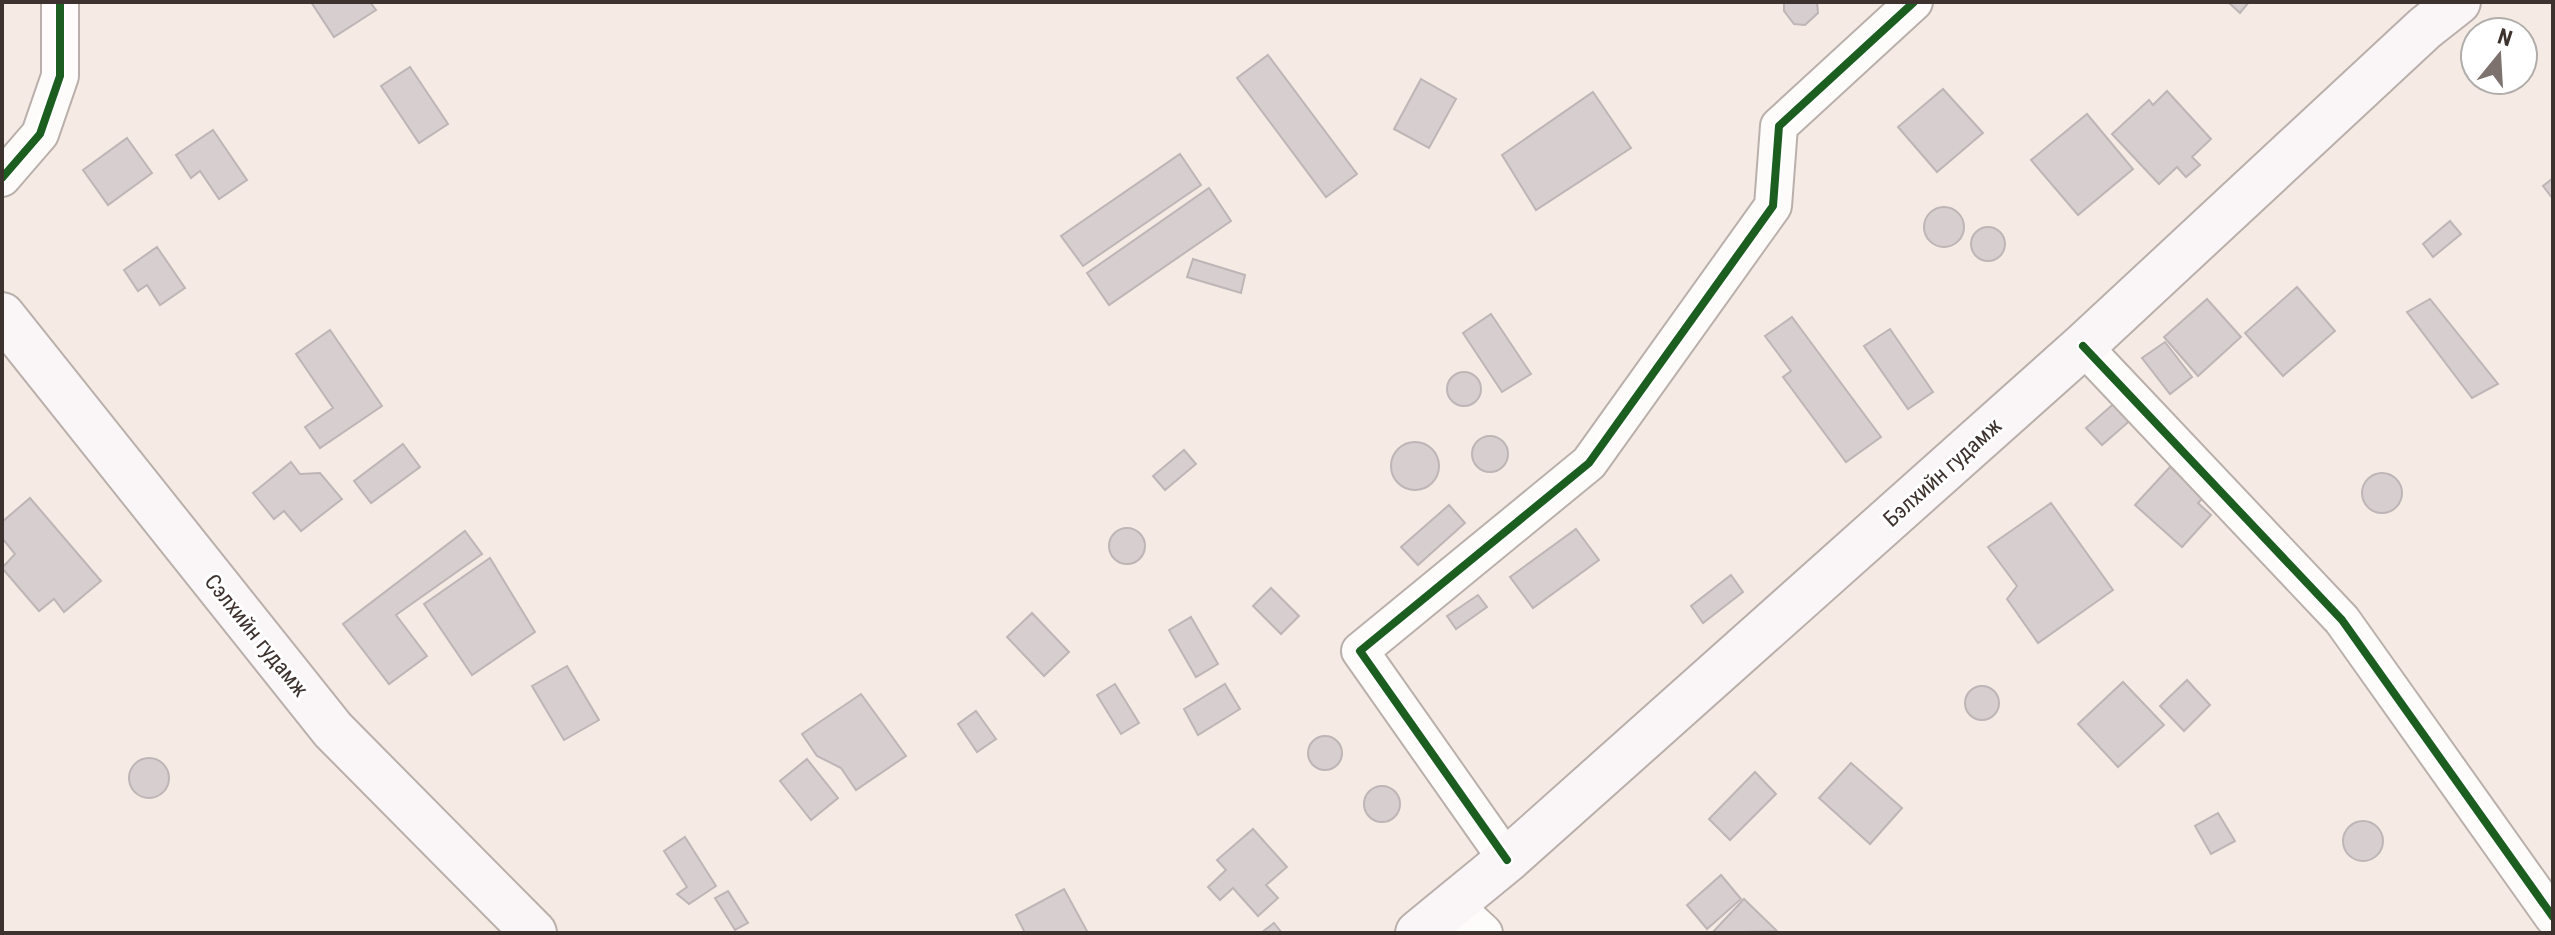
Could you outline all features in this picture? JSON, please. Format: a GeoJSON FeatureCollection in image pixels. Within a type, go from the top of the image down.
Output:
{"type":"FeatureCollection","features":[{"type":"Feature","properties":{"kind":"main road","name":"Бэлхийн гудамж"},"geometry":{"type":"LineString","coordinates":[[1418,933],[1469,919],[1507,860],[2083,346],[2425,28],[2458,2]]}},
{"type":"Feature","properties":{"kind":"main road","name":"Сэлхийн гудамж"},"geometry":{"type":"LineString","coordinates":[[2,315],[333,730],[534,933]]}},
{"type":"Feature","properties":{"kind":"street"},"geometry":{"type":"LineString","coordinates":[[2,178],[40,134],[60,76],[60,2]]}},
{"type":"Feature","properties":{"kind":"street"},"geometry":{"type":"LineString","coordinates":[[1507,860],[1360,651],[1589,463],[1773,206],[1779,126],[1914,2]]}},
{"type":"Feature","properties":{"kind":"street"},"geometry":{"type":"LineString","coordinates":[[2083,346],[2342,620],[2553,917]]}},
{"type":"Feature","properties":{"kind":"building"},"geometry":{"type":"Polygon","coordinates":[[[311,2],[370,2],[376,10],[334,37],[311,2]]]}},
{"type":"Feature","properties":{"kind":"building"},"geometry":{"type":"Polygon","coordinates":[[[1784,2],[1817,2],[1818,13],[1805,25],[1794,24],[1784,11],[1784,2]]]}},
{"type":"Feature","properties":{"kind":"building"},"geometry":{"type":"Polygon","coordinates":[[[2228,2],[2249,2],[2240,13],[2228,2]]]}},
{"type":"Feature","properties":{"kind":"building"},"geometry":{"type":"Polygon","coordinates":[[[1268,55],[1357,174],[1326,197],[1237,78],[1268,55]]]}},
{"type":"Feature","properties":{"kind":"building"},"geometry":{"type":"Polygon","coordinates":[[[410,67],[448,124],[419,143],[381,86],[410,67]]]}},
{"type":"Feature","properties":{"kind":"building"},"geometry":{"type":"Polygon","coordinates":[[[1421,79],[1456,99],[1429,148],[1394,129],[1421,79]]]}},
{"type":"Feature","properties":{"kind":"building"},"geometry":{"type":"Polygon","coordinates":[[[1943,89],[1983,133],[1937,172],[1898,127],[1943,89]]]}},
{"type":"Feature","properties":{"kind":"building"},"geometry":{"type":"Polygon","coordinates":[[[2167,91],[2211,139],[2192,157],[2200,165],[2186,177],[2177,167],[2159,184],[2112,134],[2149,100],[2153,105],[2167,91]]]}},
{"type":"Feature","properties":{"kind":"building"},"geometry":{"type":"Polygon","coordinates":[[[1593,92],[1631,148],[1536,210],[1502,155],[1593,92]]]}},
{"type":"Feature","properties":{"kind":"building"},"geometry":{"type":"Polygon","coordinates":[[[2087,114],[2133,169],[2078,215],[2031,160],[2087,114]]]}},
{"type":"Feature","properties":{"kind":"building"},"geometry":{"type":"Polygon","coordinates":[[[213,130],[247,180],[219,199],[200,171],[191,178],[176,155],[213,130]]]}},
{"type":"Feature","properties":{"kind":"building"},"geometry":{"type":"Polygon","coordinates":[[[127,138],[152,173],[108,205],[83,170],[127,138]]]}},
{"type":"Feature","properties":{"kind":"building"},"geometry":{"type":"Polygon","coordinates":[[[1180,154],[1201,185],[1083,266],[1061,236],[1180,154]]]}},
{"type":"Feature","properties":{"kind":"building"},"geometry":{"type":"Polygon","coordinates":[[[2553,178],[2553,199],[2543,186],[2553,178]]]}},
{"type":"Feature","properties":{"kind":"building"},"geometry":{"type":"Polygon","coordinates":[[[1209,188],[1231,221],[1109,305],[1087,273],[1209,188]]]}},
{"type":"Feature","properties":{"kind":"building"},"geometry":{"type":"Polygon","coordinates":[[[1944,207],[1958,213],[1964,227],[1958,241],[1944,247],[1930,241],[1924,227],[1930,213],[1944,207]]]}},
{"type":"Feature","properties":{"kind":"building"},"geometry":{"type":"Polygon","coordinates":[[[2450,221],[2461,234],[2433,257],[2423,244],[2450,221]]]}},
{"type":"Feature","properties":{"kind":"building"},"geometry":{"type":"Polygon","coordinates":[[[1988,227],[2000,232],[2005,244],[2000,256],[1988,261],[1976,256],[1971,244],[1976,232],[1988,227]]]}},
{"type":"Feature","properties":{"kind":"building"},"geometry":{"type":"Polygon","coordinates":[[[157,247],[185,288],[160,305],[147,285],[138,291],[124,270],[157,247]]]}},
{"type":"Feature","properties":{"kind":"building"},"geometry":{"type":"Polygon","coordinates":[[[1193,259],[1245,275],[1241,293],[1187,277],[1193,259]]]}},
{"type":"Feature","properties":{"kind":"building"},"geometry":{"type":"Polygon","coordinates":[[[2297,287],[2335,331],[2283,376],[2245,333],[2297,287]]]}},
{"type":"Feature","properties":{"kind":"building"},"geometry":{"type":"Polygon","coordinates":[[[2207,299],[2241,337],[2198,376],[2164,337],[2207,299]]]}},
{"type":"Feature","properties":{"kind":"building"},"geometry":{"type":"Polygon","coordinates":[[[2430,299],[2498,384],[2472,398],[2407,312],[2430,299]]]}},
{"type":"Feature","properties":{"kind":"building"},"geometry":{"type":"Polygon","coordinates":[[[1491,314],[1531,374],[1502,392],[1463,333],[1491,314]]]}},
{"type":"Feature","properties":{"kind":"building"},"geometry":{"type":"Polygon","coordinates":[[[1792,317],[1881,437],[1846,462],[1783,377],[1791,371],[1765,336],[1792,317]]]}},
{"type":"Feature","properties":{"kind":"building"},"geometry":{"type":"Polygon","coordinates":[[[1890,329],[1933,392],[1908,409],[1864,346],[1890,329]]]}},
{"type":"Feature","properties":{"kind":"building"},"geometry":{"type":"Polygon","coordinates":[[[330,330],[382,406],[320,448],[305,427],[333,408],[296,354],[330,330]]]}},
{"type":"Feature","properties":{"kind":"building"},"geometry":{"type":"Polygon","coordinates":[[[2165,342],[2192,377],[2170,394],[2142,358],[2165,342]]]}},
{"type":"Feature","properties":{"kind":"building"},"geometry":{"type":"Polygon","coordinates":[[[1464,372],[1476,377],[1481,389],[1476,401],[1464,406],[1452,401],[1447,389],[1452,377],[1464,372]]]}},
{"type":"Feature","properties":{"kind":"building"},"geometry":{"type":"Polygon","coordinates":[[[2118,400],[2133,418],[2102,445],[2086,428],[2118,400]]]}},
{"type":"Feature","properties":{"kind":"building"},"geometry":{"type":"Polygon","coordinates":[[[1490,436],[1502,442],[1508,454],[1502,466],[1490,472],[1478,466],[1472,454],[1478,442],[1490,436]]]}},
{"type":"Feature","properties":{"kind":"building"},"geometry":{"type":"Polygon","coordinates":[[[1415,442],[1432,449],[1439,466],[1432,483],[1415,490],[1398,483],[1391,466],[1398,449],[1415,442]]]}},
{"type":"Feature","properties":{"kind":"building"},"geometry":{"type":"Polygon","coordinates":[[[403,444],[420,467],[371,503],[354,481],[403,444]]]}},
{"type":"Feature","properties":{"kind":"building"},"geometry":{"type":"Polygon","coordinates":[[[1184,450],[1196,464],[1165,490],[1153,476],[1184,450]]]}},
{"type":"Feature","properties":{"kind":"building"},"geometry":{"type":"Polygon","coordinates":[[[291,462],[300,474],[320,473],[342,499],[301,531],[284,511],[274,519],[253,493],[291,462]]]}},
{"type":"Feature","properties":{"kind":"building"},"geometry":{"type":"Polygon","coordinates":[[[2170,467],[2204,497],[2198,503],[2211,515],[2182,547],[2135,505],[2170,467]]]}},
{"type":"Feature","properties":{"kind":"building"},"geometry":{"type":"Polygon","coordinates":[[[2382,473],[2396,479],[2402,493],[2396,507],[2382,513],[2368,507],[2362,493],[2368,479],[2382,473]]]}},
{"type":"Feature","properties":{"kind":"building"},"geometry":{"type":"Polygon","coordinates":[[[30,498],[101,581],[64,612],[54,599],[39,611],[2,568],[15,554],[2,538],[2,522],[30,498]]]}},
{"type":"Feature","properties":{"kind":"building"},"geometry":{"type":"Polygon","coordinates":[[[2051,503],[2113,590],[2038,643],[2007,599],[2017,586],[1988,547],[2051,503]]]}},
{"type":"Feature","properties":{"kind":"building"},"geometry":{"type":"Polygon","coordinates":[[[1449,505],[1465,523],[1418,565],[1401,547],[1449,505]]]}},
{"type":"Feature","properties":{"kind":"building"},"geometry":{"type":"Polygon","coordinates":[[[1127,528],[1140,533],[1145,546],[1140,559],[1127,564],[1114,559],[1109,546],[1114,533],[1127,528]]]}},
{"type":"Feature","properties":{"kind":"building"},"geometry":{"type":"Polygon","coordinates":[[[1576,529],[1599,560],[1533,608],[1510,577],[1576,529]]]}},
{"type":"Feature","properties":{"kind":"building"},"geometry":{"type":"Polygon","coordinates":[[[465,531],[482,554],[396,615],[427,656],[389,684],[343,624],[465,531]]]}},
{"type":"Feature","properties":{"kind":"building"},"geometry":{"type":"Polygon","coordinates":[[[490,558],[535,632],[472,675],[424,604],[490,558]]]}},
{"type":"Feature","properties":{"kind":"building"},"geometry":{"type":"Polygon","coordinates":[[[1731,575],[1743,592],[1703,623],[1691,606],[1731,575]]]}},
{"type":"Feature","properties":{"kind":"building"},"geometry":{"type":"Polygon","coordinates":[[[1271,588],[1299,616],[1281,634],[1253,606],[1271,588]]]}},
{"type":"Feature","properties":{"kind":"building"},"geometry":{"type":"Polygon","coordinates":[[[1478,595],[1487,607],[1456,629],[1447,616],[1478,595]]]}},
{"type":"Feature","properties":{"kind":"building"},"geometry":{"type":"Polygon","coordinates":[[[1032,613],[1069,652],[1044,676],[1007,637],[1032,613]]]}},
{"type":"Feature","properties":{"kind":"building"},"geometry":{"type":"Polygon","coordinates":[[[1191,617],[1218,664],[1196,677],[1169,630],[1191,617]]]}},
{"type":"Feature","properties":{"kind":"building"},"geometry":{"type":"Polygon","coordinates":[[[567,666],[599,720],[564,740],[532,686],[567,666]]]}},
{"type":"Feature","properties":{"kind":"building"},"geometry":{"type":"Polygon","coordinates":[[[2187,680],[2210,705],[2184,731],[2160,706],[2187,680]]]}},
{"type":"Feature","properties":{"kind":"building"},"geometry":{"type":"Polygon","coordinates":[[[2123,682],[2164,725],[2118,767],[2078,724],[2123,682]]]}},
{"type":"Feature","properties":{"kind":"building"},"geometry":{"type":"Polygon","coordinates":[[[1115,684],[1139,723],[1121,734],[1097,695],[1115,684]]]}},
{"type":"Feature","properties":{"kind":"building"},"geometry":{"type":"Polygon","coordinates":[[[1225,684],[1240,709],[1198,735],[1184,709],[1225,684]]]}},
{"type":"Feature","properties":{"kind":"building"},"geometry":{"type":"Polygon","coordinates":[[[1982,686],[1994,691],[1999,703],[1994,715],[1982,720],[1970,715],[1965,703],[1970,691],[1982,686]]]}},
{"type":"Feature","properties":{"kind":"building"},"geometry":{"type":"Polygon","coordinates":[[[861,694],[906,756],[856,790],[841,768],[817,756],[802,734],[861,694]]]}},
{"type":"Feature","properties":{"kind":"building"},"geometry":{"type":"Polygon","coordinates":[[[976,711],[996,739],[977,752],[958,724],[976,711]]]}},
{"type":"Feature","properties":{"kind":"building"},"geometry":{"type":"Polygon","coordinates":[[[1325,736],[1337,741],[1342,753],[1337,765],[1325,770],[1313,765],[1308,753],[1313,741],[1325,736]]]}},
{"type":"Feature","properties":{"kind":"building"},"geometry":{"type":"Polygon","coordinates":[[[149,758],[163,764],[169,778],[163,792],[149,798],[135,792],[129,778],[135,764],[149,758]]]}},
{"type":"Feature","properties":{"kind":"building"},"geometry":{"type":"Polygon","coordinates":[[[807,759],[838,798],[811,820],[780,781],[807,759]]]}},
{"type":"Feature","properties":{"kind":"building"},"geometry":{"type":"Polygon","coordinates":[[[1851,763],[1902,808],[1870,844],[1819,798],[1851,763]]]}},
{"type":"Feature","properties":{"kind":"building"},"geometry":{"type":"Polygon","coordinates":[[[1755,772],[1776,794],[1730,840],[1709,819],[1755,772]]]}},
{"type":"Feature","properties":{"kind":"building"},"geometry":{"type":"Polygon","coordinates":[[[1382,786],[1395,791],[1400,804],[1395,817],[1382,822],[1369,817],[1364,804],[1369,791],[1382,786]]]}},
{"type":"Feature","properties":{"kind":"building"},"geometry":{"type":"Polygon","coordinates":[[[2218,813],[2235,841],[2211,854],[2195,826],[2218,813]]]}},
{"type":"Feature","properties":{"kind":"building"},"geometry":{"type":"Polygon","coordinates":[[[2363,821],[2377,827],[2383,841],[2377,855],[2363,861],[2349,855],[2343,841],[2349,827],[2363,821]]]}},
{"type":"Feature","properties":{"kind":"building"},"geometry":{"type":"Polygon","coordinates":[[[1253,829],[1287,867],[1266,885],[1278,898],[1258,916],[1233,888],[1220,900],[1208,887],[1226,870],[1217,860],[1253,829]]]}},
{"type":"Feature","properties":{"kind":"building"},"geometry":{"type":"Polygon","coordinates":[[[685,837],[716,886],[689,904],[677,894],[687,887],[664,851],[685,837]]]}},
{"type":"Feature","properties":{"kind":"building"},"geometry":{"type":"Polygon","coordinates":[[[1721,875],[1741,899],[1707,929],[1687,905],[1721,875]]]}},
{"type":"Feature","properties":{"kind":"building"},"geometry":{"type":"Polygon","coordinates":[[[1064,889],[1088,933],[1025,933],[1016,915],[1064,889]]]}},
{"type":"Feature","properties":{"kind":"building"},"geometry":{"type":"Polygon","coordinates":[[[728,891],[748,923],[735,930],[715,898],[728,891]]]}},
{"type":"Feature","properties":{"kind":"building"},"geometry":{"type":"Polygon","coordinates":[[[1744,899],[1777,931],[1712,933],[1744,899]]]}},
{"type":"Feature","properties":{"kind":"building"},"geometry":{"type":"Polygon","coordinates":[[[1274,923],[1282,933],[1261,933],[1274,923]]]}},
{"type":"Feature","properties":{"kind":"cycle path"},"geometry":{"type":"LineString","coordinates":[[2,178],[40,134],[60,76],[60,2]]}},
{"type":"Feature","properties":{"kind":"cycle path"},"geometry":{"type":"LineString","coordinates":[[1507,860],[1360,651],[1589,463],[1773,206],[1779,126],[1914,2]]}},
{"type":"Feature","properties":{"kind":"cycle path"},"geometry":{"type":"LineString","coordinates":[[2083,346],[2342,620],[2553,917]]}}]}
